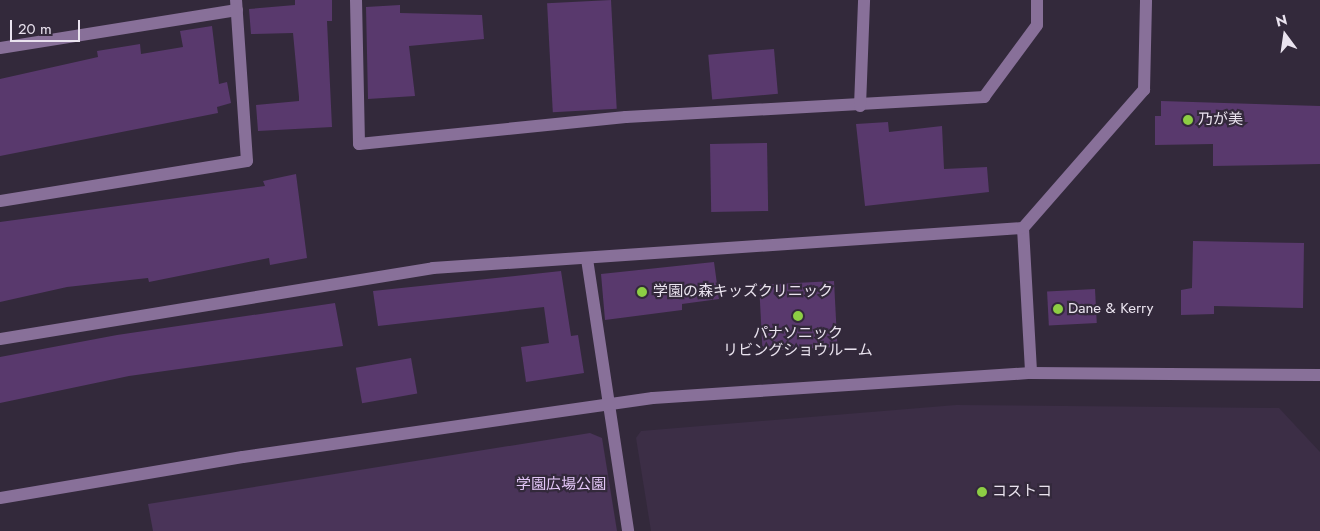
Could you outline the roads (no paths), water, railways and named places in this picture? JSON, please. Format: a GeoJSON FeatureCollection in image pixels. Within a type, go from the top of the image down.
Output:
{"type":"FeatureCollection","features":[{"type":"Feature","properties":{"kind":"street"},"geometry":{"type":"LineString","coordinates":[[356,0],[359,144],[626,117],[860,106],[984,97],[1037,25],[1037,0]]}},
{"type":"Feature","properties":{"kind":"street"},"geometry":{"type":"LineString","coordinates":[[860,106],[864,0]]}},
{"type":"Feature","properties":{"kind":"street"},"geometry":{"type":"LineString","coordinates":[[1031,373],[1023,228],[1144,90],[1146,0]]}},
{"type":"Feature","properties":{"kind":"street"},"geometry":{"type":"LineString","coordinates":[[0,48],[237,5],[246,161],[0,200]]}},
{"type":"Feature","properties":{"kind":"street"},"geometry":{"type":"LineString","coordinates":[[0,339],[433,268],[1023,228]]}},
{"type":"Feature","properties":{"kind":"street"},"geometry":{"type":"LineString","coordinates":[[587,259],[628,531]]}},
{"type":"Feature","properties":{"kind":"street"},"geometry":{"type":"LineString","coordinates":[[0,498],[243,457],[608,404],[1031,373],[1320,375]]}},
{"type":"Feature","properties":{"kind":"place","name":"乃が美"},"geometry":{"type":"Point","coordinates":[1188,120]}},
{"type":"Feature","properties":{"kind":"place","name":"学園の森キッズクリニック"},"geometry":{"type":"Point","coordinates":[642,292]}},
{"type":"Feature","properties":{"kind":"place","name":"Dane & Kerry"},"geometry":{"type":"Point","coordinates":[1058,309]}},
{"type":"Feature","properties":{"kind":"place","name":"パナソニック リビングショウルーム"},"geometry":{"type":"Point","coordinates":[798,316]}},
{"type":"Feature","properties":{"kind":"place","name":"コストコ"},"geometry":{"type":"Point","coordinates":[982,492]}},
{"type":"Feature","properties":{"kind":"park label","name":"学園広場公園"},"geometry":{"type":"Point","coordinates":[561,485]}}]}
